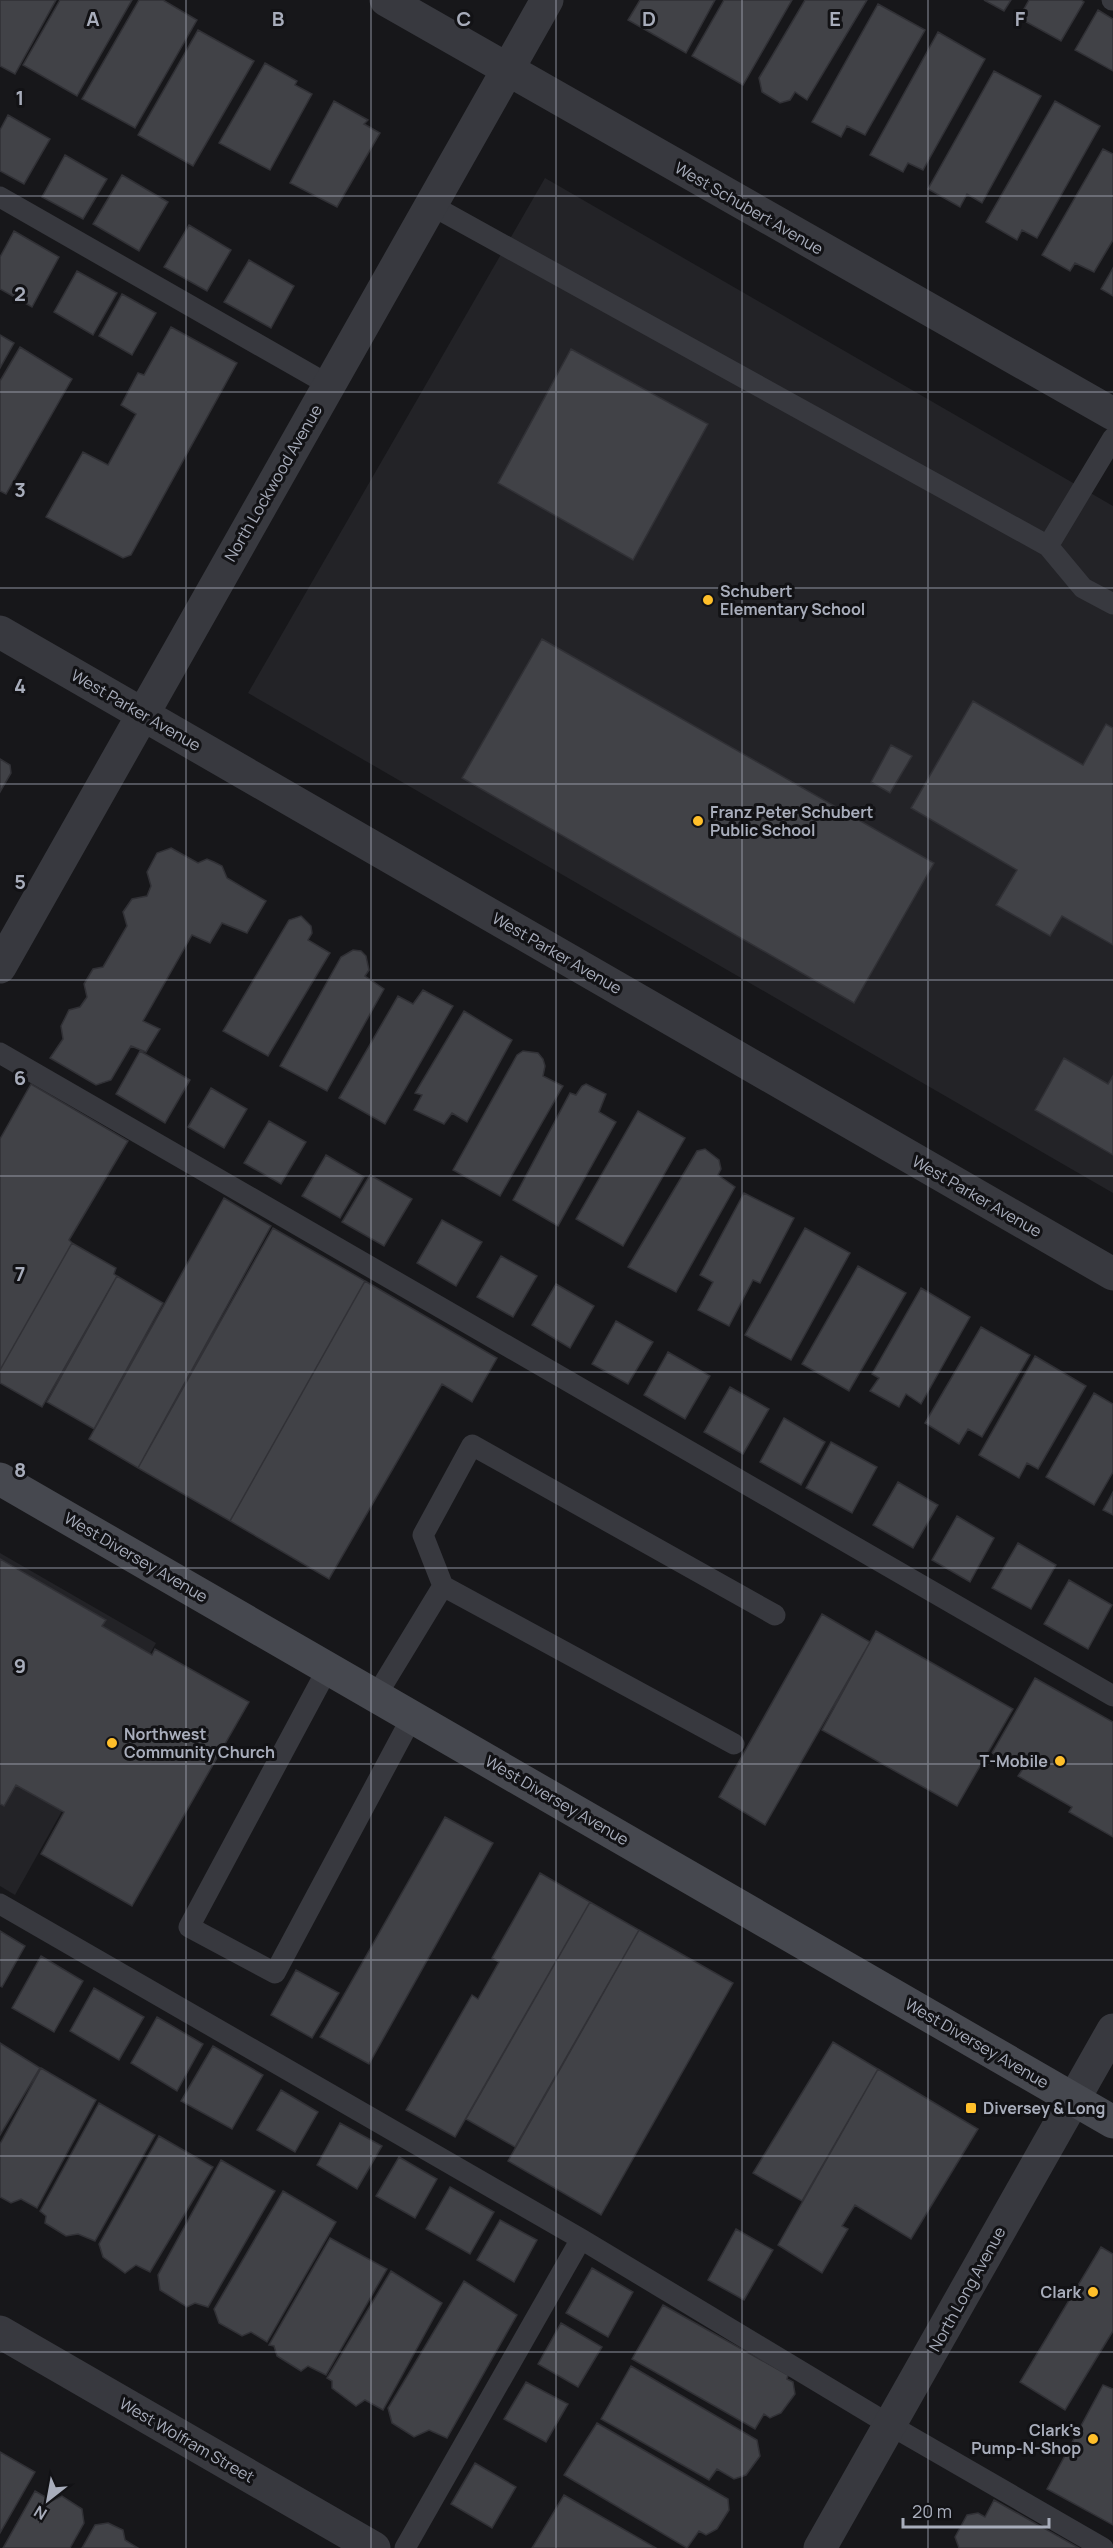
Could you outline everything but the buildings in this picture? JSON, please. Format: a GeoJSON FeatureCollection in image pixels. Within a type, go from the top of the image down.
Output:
{"type":"FeatureCollection","features":[{"type":"Feature","properties":{"kind":"main road","name":"West Diversey Avenue"},"geometry":{"type":"LineString","coordinates":[[0,1479],[1113,2122]]}},
{"type":"Feature","properties":{"kind":"street","name":"West Schubert Avenue"},"geometry":{"type":"LineString","coordinates":[[386,0],[1113,414]]}},
{"type":"Feature","properties":{"kind":"street","name":"North Lockwood Avenue"},"geometry":{"type":"LineString","coordinates":[[0,968],[547,0]]}},
{"type":"Feature","properties":{"kind":"street","name":"West Parker Avenue"},"geometry":{"type":"LineString","coordinates":[[0,632],[1113,1274]]}},
{"type":"Feature","properties":{"kind":"street","name":"North Long Avenue"},"geometry":{"type":"LineString","coordinates":[[820,2548],[1113,2030]]}},
{"type":"Feature","properties":{"kind":"street","name":"West Wolfram Street"},"geometry":{"type":"LineString","coordinates":[[0,2332],[374,2548]]}},
{"type":"Feature","properties":{"kind":"lane"},"geometry":{"type":"LineString","coordinates":[[0,197],[329,385]]}},
{"type":"Feature","properties":{"kind":"lane"},"geometry":{"type":"LineString","coordinates":[[432,205],[1048,546],[1083,588],[1113,604]]}},
{"type":"Feature","properties":{"kind":"lane"},"geometry":{"type":"LineString","coordinates":[[1048,546],[1113,438]]}},
{"type":"Feature","properties":{"kind":"lane"},"geometry":{"type":"LineString","coordinates":[[0,1053],[1113,1696]]}},
{"type":"Feature","properties":{"kind":"lane"},"geometry":{"type":"LineString","coordinates":[[734,1744],[443,1586],[423,1535],[472,1445],[775,1615]]}},
{"type":"Feature","properties":{"kind":"lane"},"geometry":{"type":"LineString","coordinates":[[376,1696],[443,1586]]}},
{"type":"Feature","properties":{"kind":"lane"},"geometry":{"type":"LineString","coordinates":[[328,1668],[189,1927],[275,1972],[412,1717]]}},
{"type":"Feature","properties":{"kind":"lane"},"geometry":{"type":"LineString","coordinates":[[0,1904],[581,2239],[890,2425],[1103,2548]]}},
{"type":"Feature","properties":{"kind":"lane"},"geometry":{"type":"LineString","coordinates":[[405,2548],[581,2239]]}},
{"type":"Feature","properties":{"kind":"shaded area","name":"Schubert Elementary School"},"geometry":{"type":"Polygon","coordinates":[[[545,178],[1113,506],[1113,1193],[248,693],[545,178]]]}},
{"type":"Feature","properties":{"kind":"shaded area"},"geometry":{"type":"Polygon","coordinates":[[[0,1553],[156,1643],[15,1895],[0,1886],[0,1553]]]}},
{"type":"Feature","properties":{"kind":"place","name":"Schubert Elementary School"},"geometry":{"type":"Point","coordinates":[708,600]}},
{"type":"Feature","properties":{"kind":"place","name":"Franz Peter Schubert Public School"},"geometry":{"type":"Point","coordinates":[698,821]}},
{"type":"Feature","properties":{"kind":"place","name":"Northwest Community Church"},"geometry":{"type":"Point","coordinates":[112,1743]}},
{"type":"Feature","properties":{"kind":"place","name":"T-Mobile"},"geometry":{"type":"Point","coordinates":[1060,1761]}},
{"type":"Feature","properties":{"kind":"place","name":"Diversey & Long"},"geometry":{"type":"Point","coordinates":[971,2108]}},
{"type":"Feature","properties":{"kind":"place","name":"Clark"},"geometry":{"type":"Point","coordinates":[1093,2292]}},
{"type":"Feature","properties":{"kind":"place","name":"Clark's Pump-N-Shop"},"geometry":{"type":"Point","coordinates":[1093,2439]}}]}
